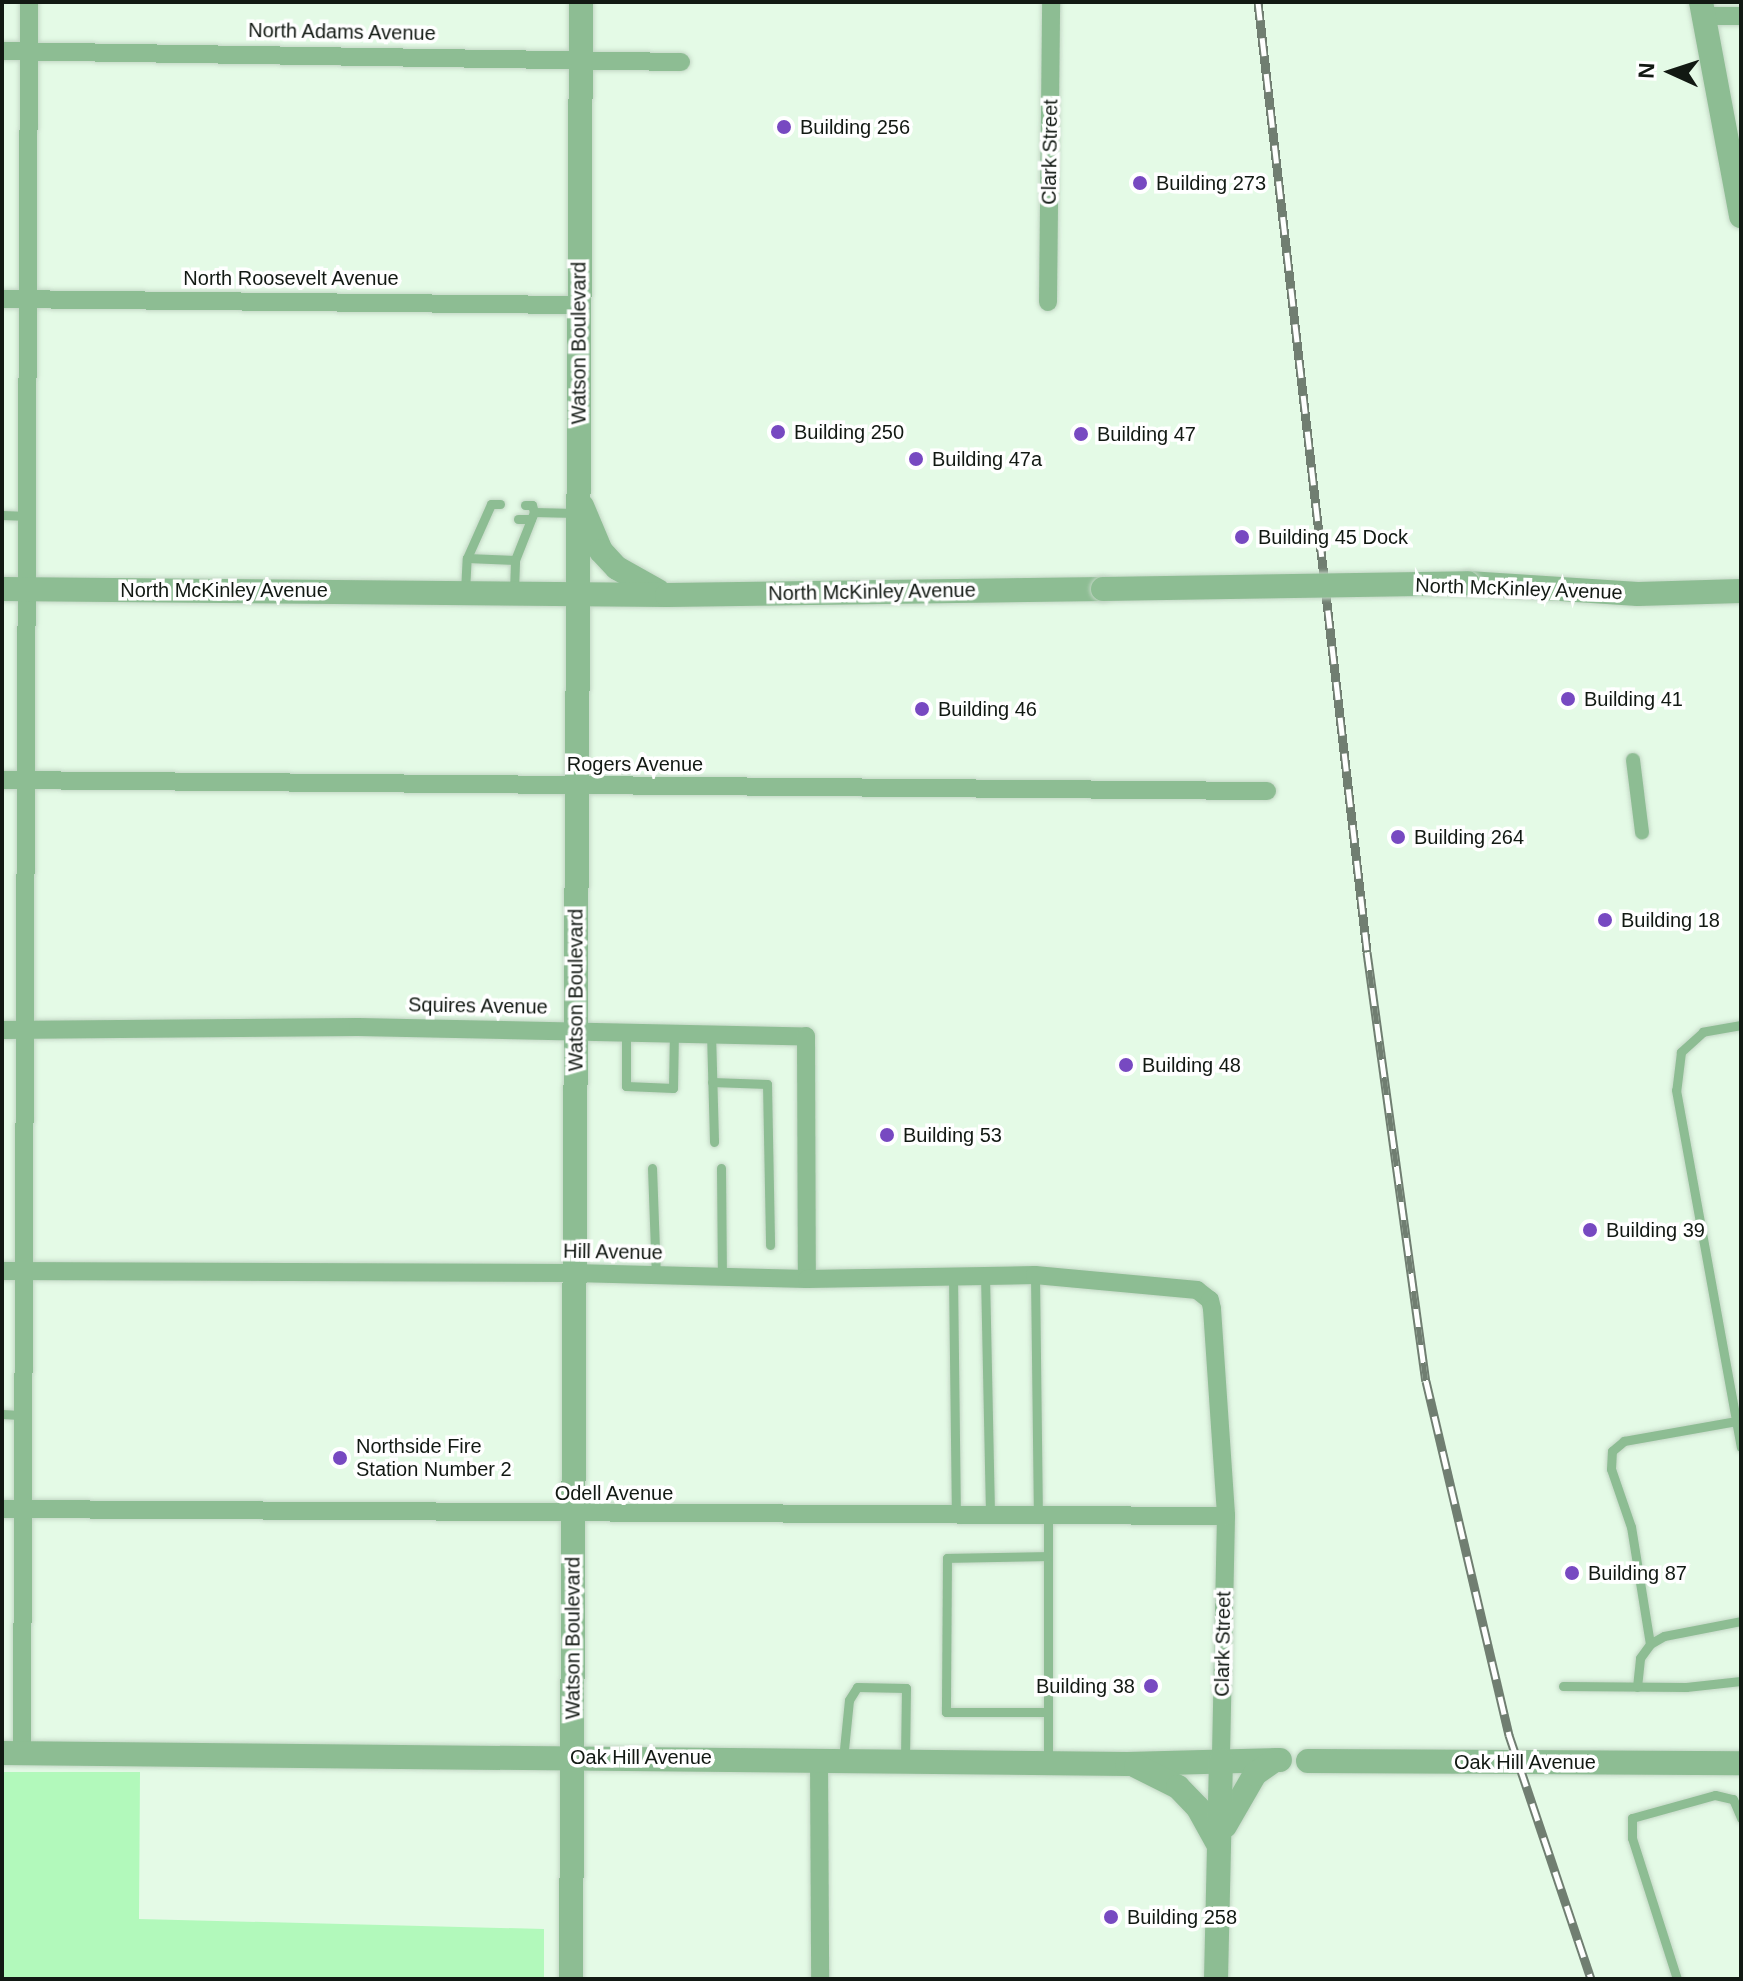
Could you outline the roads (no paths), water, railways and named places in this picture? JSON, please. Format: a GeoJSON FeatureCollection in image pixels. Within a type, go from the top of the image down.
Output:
{"type":"FeatureCollection","features":[{"type":"Feature","properties":{"kind":"street"},"geometry":{"type":"LineString","coordinates":[[12,1753],[24,1415],[29,2]]}},
{"type":"Feature","properties":{"kind":"street","name":"Watson Boulevard"},"geometry":{"type":"LineString","coordinates":[[571,1979],[581,2]]}},
{"type":"Feature","properties":{"kind":"street","name":"Clark Street"},"geometry":{"type":"LineString","coordinates":[[1048,302],[1051,2]]}},
{"type":"Feature","properties":{"kind":"street"},"geometry":{"type":"LineString","coordinates":[[1741,16],[1702,9],[1741,216]]}},
{"type":"Feature","properties":{"kind":"street","name":"North Adams Avenue"},"geometry":{"type":"LineString","coordinates":[[2,51],[581,57],[681,62]]}},
{"type":"Feature","properties":{"kind":"street","name":"North Roosevelt Avenue"},"geometry":{"type":"LineString","coordinates":[[2,299],[579,305]]}},
{"type":"Feature","properties":{"kind":"street"},"geometry":{"type":"LineString","coordinates":[[578,504],[601,551],[617,568],[667,595]]}},
{"type":"Feature","properties":{"kind":"street","name":"North McKinley Avenue"},"geometry":{"type":"LineString","coordinates":[[2,589],[514,591],[667,595],[1468,583],[1638,594],[1741,591]]}},
{"type":"Feature","properties":{"kind":"street"},"geometry":{"type":"LineString","coordinates":[[1633,760],[1642,832]]}},
{"type":"Feature","properties":{"kind":"street","name":"Rogers Avenue"},"geometry":{"type":"LineString","coordinates":[[2,780],[1267,791]]}},
{"type":"Feature","properties":{"kind":"street","name":"Squires Avenue"},"geometry":{"type":"LineString","coordinates":[[2,1030],[576,1029],[806,1036],[807,1279]]}},
{"type":"Feature","properties":{"kind":"street","name":"Hill Avenue"},"geometry":{"type":"LineString","coordinates":[[2,1271],[574,1273],[807,1279],[1035,1275],[1181,1286],[1210,1300],[1212,1309]]}},
{"type":"Feature","properties":{"kind":"street","name":"Clark Street"},"geometry":{"type":"LineString","coordinates":[[1212,1309],[1226,1516],[1216,1979]]}},
{"type":"Feature","properties":{"kind":"street","name":"Odell Avenue"},"geometry":{"type":"LineString","coordinates":[[2,1509],[574,1515],[1226,1516]]}},
{"type":"Feature","properties":{"kind":"street","name":"Oak Hill Avenue"},"geometry":{"type":"LineString","coordinates":[[12,1753],[819,1758],[1127,1764],[1278,1760],[1257,1772],[1233,1804],[1218,1844]]}},
{"type":"Feature","properties":{"kind":"street"},"geometry":{"type":"LineString","coordinates":[[819,1758],[820,1979]]}},
{"type":"Feature","properties":{"kind":"street","name":"Oak Hill Avenue"},"geometry":{"type":"LineString","coordinates":[[1308,1761],[1741,1763]]}},
{"type":"Feature","properties":{"kind":"street"},"geometry":{"type":"LineString","coordinates":[[1127,1764],[1178,1787],[1198,1808],[1218,1844]]}},
{"type":"Feature","properties":{"kind":"lane"},"geometry":{"type":"LineString","coordinates":[[465,591],[467,558],[490,518],[491,504],[500,504]]}},
{"type":"Feature","properties":{"kind":"lane"},"geometry":{"type":"LineString","coordinates":[[518,519],[578,504]]}},
{"type":"Feature","properties":{"kind":"lane"},"geometry":{"type":"LineString","coordinates":[[514,591],[515,560],[533,516],[532,505],[525,505]]}},
{"type":"Feature","properties":{"kind":"lane"},"geometry":{"type":"LineString","coordinates":[[2,515],[28,516]]}},
{"type":"Feature","properties":{"kind":"lane"},"geometry":{"type":"LineString","coordinates":[[509,540],[523,541]]}},
{"type":"Feature","properties":{"kind":"lane"},"geometry":{"type":"LineString","coordinates":[[467,558],[515,560]]}},
{"type":"Feature","properties":{"kind":"lane"},"geometry":{"type":"LineString","coordinates":[[1740,1025],[1703,1032],[1681,1052],[1676,1090],[1741,1447]]}},
{"type":"Feature","properties":{"kind":"lane"},"geometry":{"type":"LineString","coordinates":[[626,1031],[626,1086],[673,1088],[674,1032]]}},
{"type":"Feature","properties":{"kind":"lane"},"geometry":{"type":"LineString","coordinates":[[711,1033],[714,1142]]}},
{"type":"Feature","properties":{"kind":"lane"},"geometry":{"type":"LineString","coordinates":[[712,1082],[767,1084],[770,1245]]}},
{"type":"Feature","properties":{"kind":"lane"},"geometry":{"type":"LineString","coordinates":[[652,1168],[656,1275]]}},
{"type":"Feature","properties":{"kind":"lane"},"geometry":{"type":"LineString","coordinates":[[721,1168],[722,1277]]}},
{"type":"Feature","properties":{"kind":"lane"},"geometry":{"type":"LineString","coordinates":[[953,1275],[956,1516]]}},
{"type":"Feature","properties":{"kind":"lane"},"geometry":{"type":"LineString","coordinates":[[985,1275],[990,1516]]}},
{"type":"Feature","properties":{"kind":"lane"},"geometry":{"type":"LineString","coordinates":[[1035,1275],[1047,1556],[1048,1763]]}},
{"type":"Feature","properties":{"kind":"lane"},"geometry":{"type":"LineString","coordinates":[[2,1414],[24,1415]]}},
{"type":"Feature","properties":{"kind":"lane"},"geometry":{"type":"LineString","coordinates":[[1650,1644],[1631,1527],[1611,1469],[1612,1451],[1624,1441],[1736,1421]]}},
{"type":"Feature","properties":{"kind":"lane"},"geometry":{"type":"LineString","coordinates":[[1047,1556],[947,1558],[946,1712],[1048,1712]]}},
{"type":"Feature","properties":{"kind":"lane"},"geometry":{"type":"LineString","coordinates":[[1637,1687],[1640,1658],[1650,1644],[1664,1636],[1741,1621]]}},
{"type":"Feature","properties":{"kind":"lane"},"geometry":{"type":"LineString","coordinates":[[1563,1686],[1637,1687],[1741,1681]]}},
{"type":"Feature","properties":{"kind":"lane"},"geometry":{"type":"LineString","coordinates":[[843,1759],[849,1700],[857,1687],[894,1687],[906,1688],[905,1760]]}},
{"type":"Feature","properties":{"kind":"lane"},"geometry":{"type":"LineString","coordinates":[[1677,1979],[1632,1838],[1632,1818],[1715,1795],[1733,1799],[1740,1814]]}},
{"type":"Feature","properties":{"kind":"railway"},"geometry":{"type":"LineString","coordinates":[[1258,2],[1367,952],[1426,1381],[1509,1735],[1591,1979]]}},
{"type":"Feature","properties":{"kind":"place","name":"Building 256"},"geometry":{"type":"Point","coordinates":[784,127]}},
{"type":"Feature","properties":{"kind":"place","name":"Building 273"},"geometry":{"type":"Point","coordinates":[1140,183]}},
{"type":"Feature","properties":{"kind":"place","name":"Building 250"},"geometry":{"type":"Point","coordinates":[778,432]}},
{"type":"Feature","properties":{"kind":"place","name":"Building 47"},"geometry":{"type":"Point","coordinates":[1081,434]}},
{"type":"Feature","properties":{"kind":"place","name":"Building 47a"},"geometry":{"type":"Point","coordinates":[916,459]}},
{"type":"Feature","properties":{"kind":"place","name":"Building 45 Dock"},"geometry":{"type":"Point","coordinates":[1242,537]}},
{"type":"Feature","properties":{"kind":"place","name":"Building 41"},"geometry":{"type":"Point","coordinates":[1568,699]}},
{"type":"Feature","properties":{"kind":"place","name":"Building 46"},"geometry":{"type":"Point","coordinates":[922,709]}},
{"type":"Feature","properties":{"kind":"place","name":"Building 264"},"geometry":{"type":"Point","coordinates":[1398,837]}},
{"type":"Feature","properties":{"kind":"place","name":"Building 18"},"geometry":{"type":"Point","coordinates":[1605,920]}},
{"type":"Feature","properties":{"kind":"place","name":"Building 48"},"geometry":{"type":"Point","coordinates":[1126,1065]}},
{"type":"Feature","properties":{"kind":"place","name":"Building 53"},"geometry":{"type":"Point","coordinates":[887,1135]}},
{"type":"Feature","properties":{"kind":"place","name":"Building 39"},"geometry":{"type":"Point","coordinates":[1590,1230]}},
{"type":"Feature","properties":{"kind":"place","name":"Northside Fire Station Number 2"},"geometry":{"type":"Point","coordinates":[340,1458]}},
{"type":"Feature","properties":{"kind":"place","name":"Building 87"},"geometry":{"type":"Point","coordinates":[1572,1573]}},
{"type":"Feature","properties":{"kind":"place","name":"Building 38"},"geometry":{"type":"Point","coordinates":[1151,1686]}},
{"type":"Feature","properties":{"kind":"place","name":"Building 258"},"geometry":{"type":"Point","coordinates":[1111,1917]}}]}
